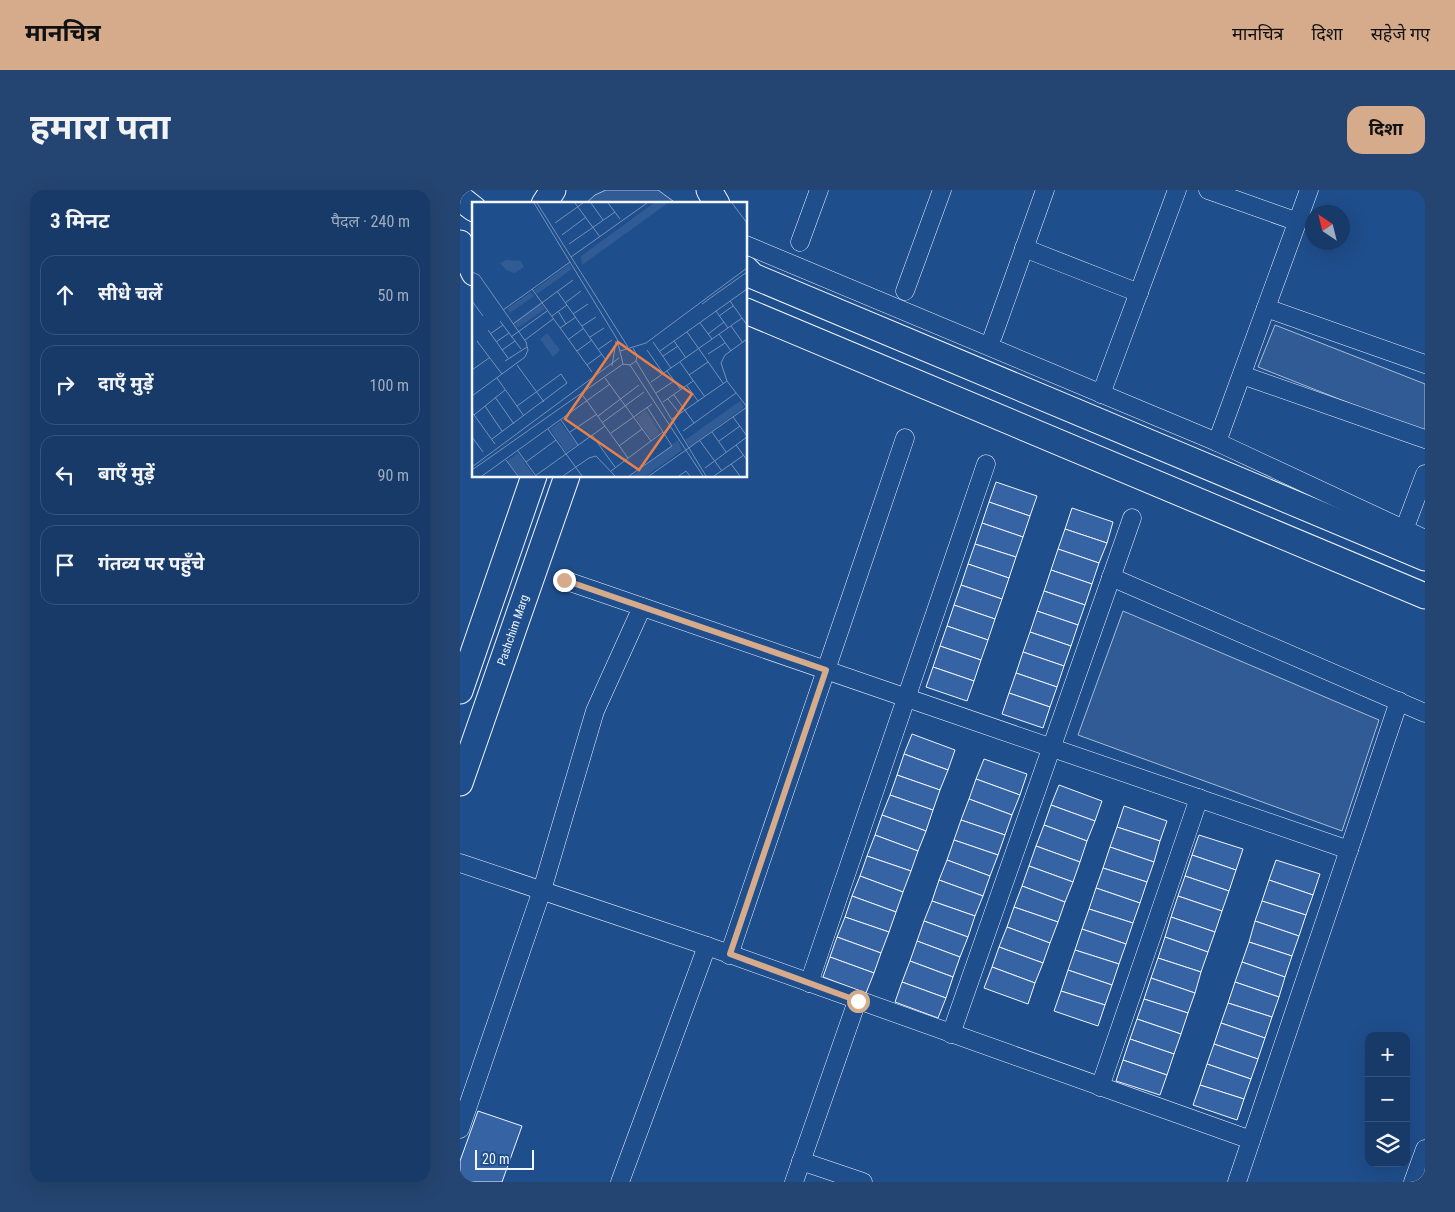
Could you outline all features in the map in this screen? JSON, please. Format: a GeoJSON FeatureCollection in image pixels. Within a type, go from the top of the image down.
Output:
{"type":"FeatureCollection","features":[{"type":"Feature","properties":{"kind":"main road"},"geometry":{"type":"LineString","coordinates":[[545,202],[553,190]]}},
{"type":"Feature","properties":{"kind":"main road"},"geometry":{"type":"LineString","coordinates":[[708,190],[716,202]]}},
{"type":"Feature","properties":{"kind":"main road"},"geometry":{"type":"LineString","coordinates":[[460,198],[472,207]]}},
{"type":"Feature","properties":{"kind":"main road"},"geometry":{"type":"LineString","coordinates":[[460,243],[472,269]]}},
{"type":"Feature","properties":{"kind":"main road"},"geometry":{"type":"LineString","coordinates":[[748,271],[753,276],[1425,558]]}},
{"type":"Feature","properties":{"kind":"main road"},"geometry":{"type":"LineString","coordinates":[[748,312],[1425,596]]}},
{"type":"Feature","properties":{"kind":"main road"},"geometry":{"type":"LineString","coordinates":[[460,691],[533,478]]}},
{"type":"Feature","properties":{"kind":"main road","name":"Pashchim Marg"},"geometry":{"type":"LineString","coordinates":[[460,783],[566,478]]}},
{"type":"Feature","properties":{"kind":"street"},"geometry":{"type":"LineString","coordinates":[[800,242],[819,190]]}},
{"type":"Feature","properties":{"kind":"street"},"geometry":{"type":"LineString","coordinates":[[906,291],[942,190]]}},
{"type":"Feature","properties":{"kind":"street"},"geometry":{"type":"LineString","coordinates":[[993,336],[1045,190]]}},
{"type":"Feature","properties":{"kind":"street"},"geometry":{"type":"LineString","coordinates":[[1101,394],[1177,190]]}},
{"type":"Feature","properties":{"kind":"street"},"geometry":{"type":"LineString","coordinates":[[1208,190],[1298,222]]}},
{"type":"Feature","properties":{"kind":"street"},"geometry":{"type":"LineString","coordinates":[[1216,442],[1309,190]]}},
{"type":"Feature","properties":{"kind":"street"},"geometry":{"type":"LineString","coordinates":[[748,246],[1216,442],[1425,539]]}},
{"type":"Feature","properties":{"kind":"street"},"geometry":{"type":"LineString","coordinates":[[1024,248],[1139,293]]}},
{"type":"Feature","properties":{"kind":"street"},"geometry":{"type":"LineString","coordinates":[[1266,308],[1425,364]]}},
{"type":"Feature","properties":{"kind":"street"},"geometry":{"type":"LineString","coordinates":[[1242,375],[1425,439]]}},
{"type":"Feature","properties":{"kind":"street"},"geometry":{"type":"LineString","coordinates":[[730,954],[905,438]]}},
{"type":"Feature","properties":{"kind":"street"},"geometry":{"type":"LineString","coordinates":[[809,983],[986,464]]}},
{"type":"Feature","properties":{"kind":"street"},"geometry":{"type":"LineString","coordinates":[[1404,530],[1425,474]]}},
{"type":"Feature","properties":{"kind":"street"},"geometry":{"type":"LineString","coordinates":[[951,1034],[1132,518]]}},
{"type":"Feature","properties":{"kind":"street"},"geometry":{"type":"LineString","coordinates":[[1111,577],[1425,713]]}},
{"type":"Feature","properties":{"kind":"street"},"geometry":{"type":"LineString","coordinates":[[564,580],[1348,850]]}},
{"type":"Feature","properties":{"kind":"street"},"geometry":{"type":"LineString","coordinates":[[460,1129],[542,890],[595,711],[642,607]]}},
{"type":"Feature","properties":{"kind":"street"},"geometry":{"type":"LineString","coordinates":[[1237,1182],[1399,701]]}},
{"type":"Feature","properties":{"kind":"street"},"geometry":{"type":"LineString","coordinates":[[1100,1087],[1199,798]]}},
{"type":"Feature","properties":{"kind":"street"},"geometry":{"type":"LineString","coordinates":[[460,863],[730,954],[1251,1140]]}},
{"type":"Feature","properties":{"kind":"street"},"geometry":{"type":"LineString","coordinates":[[620,1182],[707,946]]}},
{"type":"Feature","properties":{"kind":"street"},"geometry":{"type":"LineString","coordinates":[[794,1182],[858,1001]]}},
{"type":"Feature","properties":{"kind":"street"},"geometry":{"type":"LineString","coordinates":[[1413,1182],[1425,1149]]}},
{"type":"Feature","properties":{"kind":"street"},"geometry":{"type":"LineString","coordinates":[[801,1161],[863,1182]]}},
{"type":"Feature","properties":{"kind":"shaded area"},"geometry":{"type":"Polygon","coordinates":[[[606,190],[658,190],[674,202],[587,202],[595,195],[606,190]]]}},
{"type":"Feature","properties":{"kind":"shaded area"},"geometry":{"type":"Polygon","coordinates":[[[1275,325],[1425,384],[1425,433],[1258,367],[1275,325]]]}},
{"type":"Feature","properties":{"kind":"shaded area"},"geometry":{"type":"Polygon","coordinates":[[[1123,611],[1379,720],[1342,831],[1078,735],[1123,611]]]}},
{"type":"Feature","properties":{"kind":"building"},"geometry":{"type":"Polygon","coordinates":[[[996,482],[1037,496],[1030,516],[989,502],[996,482]]]}},
{"type":"Feature","properties":{"kind":"building"},"geometry":{"type":"Polygon","coordinates":[[[989,502],[1030,516],[1023,537],[982,523],[989,502]]]}},
{"type":"Feature","properties":{"kind":"building"},"geometry":{"type":"Polygon","coordinates":[[[1072,508],[1113,522],[1107,543],[1065,529],[1072,508]]]}},
{"type":"Feature","properties":{"kind":"building"},"geometry":{"type":"Polygon","coordinates":[[[982,523],[1023,537],[1016,557],[975,544],[982,523]]]}},
{"type":"Feature","properties":{"kind":"building"},"geometry":{"type":"Polygon","coordinates":[[[1065,529],[1107,543],[1099,563],[1058,549],[1065,529]]]}},
{"type":"Feature","properties":{"kind":"building"},"geometry":{"type":"Polygon","coordinates":[[[975,544],[1016,557],[1009,578],[968,564],[975,544]]]}},
{"type":"Feature","properties":{"kind":"building"},"geometry":{"type":"Polygon","coordinates":[[[1058,549],[1099,563],[1092,584],[1051,570],[1058,549]]]}},
{"type":"Feature","properties":{"kind":"building"},"geometry":{"type":"Polygon","coordinates":[[[968,564],[1009,578],[1002,599],[961,585],[968,564]]]}},
{"type":"Feature","properties":{"kind":"building"},"geometry":{"type":"Polygon","coordinates":[[[1051,570],[1092,584],[1085,605],[1044,591],[1051,570]]]}},
{"type":"Feature","properties":{"kind":"building"},"geometry":{"type":"Polygon","coordinates":[[[961,585],[1002,599],[995,619],[954,605],[961,585]]]}},
{"type":"Feature","properties":{"kind":"building"},"geometry":{"type":"Polygon","coordinates":[[[1044,591],[1085,605],[1078,625],[1037,611],[1044,591]]]}},
{"type":"Feature","properties":{"kind":"building"},"geometry":{"type":"Polygon","coordinates":[[[954,605],[995,619],[988,640],[947,626],[954,605]]]}},
{"type":"Feature","properties":{"kind":"building"},"geometry":{"type":"Polygon","coordinates":[[[1037,611],[1078,625],[1071,646],[1030,632],[1037,611]]]}},
{"type":"Feature","properties":{"kind":"building"},"geometry":{"type":"Polygon","coordinates":[[[947,626],[988,640],[981,660],[940,646],[947,626]]]}},
{"type":"Feature","properties":{"kind":"building"},"geometry":{"type":"Polygon","coordinates":[[[1030,632],[1071,646],[1064,666],[1023,652],[1030,632]]]}},
{"type":"Feature","properties":{"kind":"building"},"geometry":{"type":"Polygon","coordinates":[[[940,646],[981,660],[974,681],[933,667],[940,646]]]}},
{"type":"Feature","properties":{"kind":"building"},"geometry":{"type":"Polygon","coordinates":[[[1023,652],[1064,666],[1057,687],[1016,673],[1023,652]]]}},
{"type":"Feature","properties":{"kind":"building"},"geometry":{"type":"Polygon","coordinates":[[[933,667],[974,681],[967,701],[926,687],[933,667]]]}},
{"type":"Feature","properties":{"kind":"building"},"geometry":{"type":"Polygon","coordinates":[[[1016,673],[1057,687],[1050,707],[1009,693],[1016,673]]]}},
{"type":"Feature","properties":{"kind":"building"},"geometry":{"type":"Polygon","coordinates":[[[1009,693],[1050,707],[1043,728],[1002,714],[1009,693]]]}},
{"type":"Feature","properties":{"kind":"building"},"geometry":{"type":"Polygon","coordinates":[[[912,734],[955,750],[948,770],[904,754],[912,734]]]}},
{"type":"Feature","properties":{"kind":"building"},"geometry":{"type":"Polygon","coordinates":[[[904,754],[948,770],[940,790],[897,775],[904,754]]]}},
{"type":"Feature","properties":{"kind":"building"},"geometry":{"type":"Polygon","coordinates":[[[984,759],[1027,774],[1020,795],[976,779],[984,759]]]}},
{"type":"Feature","properties":{"kind":"building"},"geometry":{"type":"Polygon","coordinates":[[[897,775],[940,790],[933,810],[890,795],[897,775]]]}},
{"type":"Feature","properties":{"kind":"building"},"geometry":{"type":"Polygon","coordinates":[[[976,779],[1020,795],[1012,815],[969,799],[976,779]]]}},
{"type":"Feature","properties":{"kind":"building"},"geometry":{"type":"Polygon","coordinates":[[[1059,785],[1102,801],[1095,821],[1051,805],[1059,785]]]}},
{"type":"Feature","properties":{"kind":"building"},"geometry":{"type":"Polygon","coordinates":[[[890,795],[933,810],[926,831],[882,815],[890,795]]]}},
{"type":"Feature","properties":{"kind":"building"},"geometry":{"type":"Polygon","coordinates":[[[969,799],[1012,815],[1005,835],[961,820],[969,799]]]}},
{"type":"Feature","properties":{"kind":"building"},"geometry":{"type":"Polygon","coordinates":[[[1051,805],[1095,821],[1087,841],[1044,825],[1051,805]]]}},
{"type":"Feature","properties":{"kind":"building"},"geometry":{"type":"Polygon","coordinates":[[[1124,806],[1167,821],[1160,841],[1117,827],[1124,806]]]}},
{"type":"Feature","properties":{"kind":"building"},"geometry":{"type":"Polygon","coordinates":[[[882,815],[926,831],[918,851],[875,835],[882,815]]]}},
{"type":"Feature","properties":{"kind":"building"},"geometry":{"type":"Polygon","coordinates":[[[961,820],[1005,835],[998,855],[954,840],[961,820]]]}},
{"type":"Feature","properties":{"kind":"building"},"geometry":{"type":"Polygon","coordinates":[[[1044,825],[1087,841],[1080,862],[1036,846],[1044,825]]]}},
{"type":"Feature","properties":{"kind":"building"},"geometry":{"type":"Polygon","coordinates":[[[1117,827],[1160,841],[1154,862],[1110,847],[1117,827]]]}},
{"type":"Feature","properties":{"kind":"building"},"geometry":{"type":"Polygon","coordinates":[[[875,835],[918,851],[911,871],[867,856],[875,835]]]}},
{"type":"Feature","properties":{"kind":"building"},"geometry":{"type":"Polygon","coordinates":[[[1199,835],[1243,849],[1236,870],[1192,855],[1199,835]]]}},
{"type":"Feature","properties":{"kind":"building"},"geometry":{"type":"Polygon","coordinates":[[[954,840],[998,855],[990,876],[947,860],[954,840]]]}},
{"type":"Feature","properties":{"kind":"building"},"geometry":{"type":"Polygon","coordinates":[[[1036,846],[1080,862],[1073,882],[1029,866],[1036,846]]]}},
{"type":"Feature","properties":{"kind":"building"},"geometry":{"type":"Polygon","coordinates":[[[1110,847],[1154,862],[1147,882],[1103,868],[1110,847]]]}},
{"type":"Feature","properties":{"kind":"building"},"geometry":{"type":"Polygon","coordinates":[[[1192,855],[1236,870],[1229,891],[1185,876],[1192,855]]]}},
{"type":"Feature","properties":{"kind":"building"},"geometry":{"type":"Polygon","coordinates":[[[867,856],[911,871],[903,892],[860,876],[867,856]]]}},
{"type":"Feature","properties":{"kind":"building"},"geometry":{"type":"Polygon","coordinates":[[[947,860],[990,876],[983,896],[939,880],[947,860]]]}},
{"type":"Feature","properties":{"kind":"building"},"geometry":{"type":"Polygon","coordinates":[[[1276,860],[1320,874],[1313,895],[1269,880],[1276,860]]]}},
{"type":"Feature","properties":{"kind":"building"},"geometry":{"type":"Polygon","coordinates":[[[1029,866],[1073,882],[1065,902],[1022,886],[1029,866]]]}},
{"type":"Feature","properties":{"kind":"building"},"geometry":{"type":"Polygon","coordinates":[[[1103,868],[1147,882],[1140,903],[1096,888],[1103,868]]]}},
{"type":"Feature","properties":{"kind":"building"},"geometry":{"type":"Polygon","coordinates":[[[860,876],[903,892],[896,912],[852,896],[860,876]]]}},
{"type":"Feature","properties":{"kind":"building"},"geometry":{"type":"Polygon","coordinates":[[[1185,876],[1229,891],[1222,911],[1178,896],[1185,876]]]}},
{"type":"Feature","properties":{"kind":"building"},"geometry":{"type":"Polygon","coordinates":[[[939,880],[983,896],[975,916],[932,901],[939,880]]]}},
{"type":"Feature","properties":{"kind":"building"},"geometry":{"type":"Polygon","coordinates":[[[1269,880],[1313,895],[1306,915],[1262,901],[1269,880]]]}},
{"type":"Feature","properties":{"kind":"building"},"geometry":{"type":"Polygon","coordinates":[[[1022,886],[1065,902],[1058,922],[1014,907],[1022,886]]]}},
{"type":"Feature","properties":{"kind":"building"},"geometry":{"type":"Polygon","coordinates":[[[1096,888],[1140,903],[1133,923],[1089,909],[1096,888]]]}},
{"type":"Feature","properties":{"kind":"building"},"geometry":{"type":"Polygon","coordinates":[[[852,896],[896,912],[889,932],[845,917],[852,896]]]}},
{"type":"Feature","properties":{"kind":"building"},"geometry":{"type":"Polygon","coordinates":[[[1178,896],[1222,911],[1215,932],[1171,917],[1178,896]]]}},
{"type":"Feature","properties":{"kind":"building"},"geometry":{"type":"Polygon","coordinates":[[[932,901],[975,916],[968,937],[924,921],[932,901]]]}},
{"type":"Feature","properties":{"kind":"building"},"geometry":{"type":"Polygon","coordinates":[[[1262,901],[1306,915],[1299,936],[1255,921],[1262,901]]]}},
{"type":"Feature","properties":{"kind":"building"},"geometry":{"type":"Polygon","coordinates":[[[1014,907],[1058,922],[1050,943],[1007,927],[1014,907]]]}},
{"type":"Feature","properties":{"kind":"building"},"geometry":{"type":"Polygon","coordinates":[[[1089,909],[1133,923],[1126,944],[1082,929],[1089,909]]]}},
{"type":"Feature","properties":{"kind":"building"},"geometry":{"type":"Polygon","coordinates":[[[845,917],[889,932],[881,953],[837,937],[845,917]]]}},
{"type":"Feature","properties":{"kind":"building"},"geometry":{"type":"Polygon","coordinates":[[[1171,917],[1215,932],[1208,952],[1165,937],[1171,917]]]}},
{"type":"Feature","properties":{"kind":"building"},"geometry":{"type":"Polygon","coordinates":[[[924,921],[968,937],[960,957],[917,941],[924,921]]]}},
{"type":"Feature","properties":{"kind":"building"},"geometry":{"type":"Polygon","coordinates":[[[1255,921],[1299,936],[1292,956],[1249,942],[1255,921]]]}},
{"type":"Feature","properties":{"kind":"building"},"geometry":{"type":"Polygon","coordinates":[[[1007,927],[1050,943],[1043,963],[999,947],[1007,927]]]}},
{"type":"Feature","properties":{"kind":"building"},"geometry":{"type":"Polygon","coordinates":[[[1082,929],[1126,944],[1119,964],[1075,950],[1082,929]]]}},
{"type":"Feature","properties":{"kind":"building"},"geometry":{"type":"Polygon","coordinates":[[[837,937],[881,953],[874,973],[830,957],[837,937]]]}},
{"type":"Feature","properties":{"kind":"building"},"geometry":{"type":"Polygon","coordinates":[[[1165,937],[1208,952],[1201,972],[1158,958],[1165,937]]]}},
{"type":"Feature","properties":{"kind":"building"},"geometry":{"type":"Polygon","coordinates":[[[917,941],[960,957],[953,977],[910,961],[917,941]]]}},
{"type":"Feature","properties":{"kind":"building"},"geometry":{"type":"Polygon","coordinates":[[[1249,942],[1292,956],[1285,977],[1242,962],[1249,942]]]}},
{"type":"Feature","properties":{"kind":"building"},"geometry":{"type":"Polygon","coordinates":[[[999,947],[1043,963],[1035,983],[992,967],[999,947]]]}},
{"type":"Feature","properties":{"kind":"building"},"geometry":{"type":"Polygon","coordinates":[[[1075,950],[1119,964],[1112,985],[1068,970],[1075,950]]]}},
{"type":"Feature","properties":{"kind":"building"},"geometry":{"type":"Polygon","coordinates":[[[830,957],[874,973],[866,993],[823,977],[830,957]]]}},
{"type":"Feature","properties":{"kind":"building"},"geometry":{"type":"Polygon","coordinates":[[[1158,958],[1201,972],[1195,993],[1151,978],[1158,958]]]}},
{"type":"Feature","properties":{"kind":"building"},"geometry":{"type":"Polygon","coordinates":[[[910,961],[953,977],[946,998],[902,982],[910,961]]]}},
{"type":"Feature","properties":{"kind":"building"},"geometry":{"type":"Polygon","coordinates":[[[1242,962],[1285,977],[1279,997],[1235,982],[1242,962]]]}},
{"type":"Feature","properties":{"kind":"building"},"geometry":{"type":"Polygon","coordinates":[[[992,967],[1035,983],[1028,1004],[984,988],[992,967]]]}},
{"type":"Feature","properties":{"kind":"building"},"geometry":{"type":"Polygon","coordinates":[[[1068,970],[1112,985],[1105,1005],[1061,991],[1068,970]]]}},
{"type":"Feature","properties":{"kind":"building"},"geometry":{"type":"Polygon","coordinates":[[[1151,978],[1195,993],[1188,1013],[1144,999],[1151,978]]]}},
{"type":"Feature","properties":{"kind":"building"},"geometry":{"type":"Polygon","coordinates":[[[902,982],[946,998],[938,1018],[895,1002],[902,982]]]}},
{"type":"Feature","properties":{"kind":"building"},"geometry":{"type":"Polygon","coordinates":[[[1235,982],[1279,997],[1272,1017],[1228,1003],[1235,982]]]}},
{"type":"Feature","properties":{"kind":"building"},"geometry":{"type":"Polygon","coordinates":[[[1061,991],[1105,1005],[1098,1026],[1054,1011],[1061,991]]]}},
{"type":"Feature","properties":{"kind":"building"},"geometry":{"type":"Polygon","coordinates":[[[1144,999],[1188,1013],[1181,1034],[1137,1019],[1144,999]]]}},
{"type":"Feature","properties":{"kind":"building"},"geometry":{"type":"Polygon","coordinates":[[[1228,1003],[1272,1017],[1265,1038],[1221,1023],[1228,1003]]]}},
{"type":"Feature","properties":{"kind":"building"},"geometry":{"type":"Polygon","coordinates":[[[1137,1019],[1181,1034],[1174,1054],[1130,1039],[1137,1019]]]}},
{"type":"Feature","properties":{"kind":"building"},"geometry":{"type":"Polygon","coordinates":[[[1221,1023],[1265,1038],[1258,1059],[1214,1044],[1221,1023]]]}},
{"type":"Feature","properties":{"kind":"building"},"geometry":{"type":"Polygon","coordinates":[[[1130,1039],[1174,1054],[1167,1075],[1123,1060],[1130,1039]]]}},
{"type":"Feature","properties":{"kind":"building"},"geometry":{"type":"Polygon","coordinates":[[[1214,1044],[1258,1059],[1251,1079],[1207,1064],[1214,1044]]]}},
{"type":"Feature","properties":{"kind":"building"},"geometry":{"type":"Polygon","coordinates":[[[1123,1060],[1167,1075],[1160,1095],[1116,1081],[1123,1060]]]}},
{"type":"Feature","properties":{"kind":"building"},"geometry":{"type":"Polygon","coordinates":[[[1207,1064],[1251,1079],[1244,1099],[1200,1085],[1207,1064]]]}},
{"type":"Feature","properties":{"kind":"building"},"geometry":{"type":"Polygon","coordinates":[[[1200,1085],[1244,1099],[1237,1120],[1193,1105],[1200,1085]]]}},
{"type":"Feature","properties":{"kind":"building"},"geometry":{"type":"Polygon","coordinates":[[[478,1111],[522,1126],[502,1182],[460,1182],[460,1161],[478,1111]]]}},
{"type":"Feature","properties":{"kind":"route"},"geometry":{"type":"LineString","coordinates":[[564,580],[826,670],[730,954],[858,1001]]}}]}
